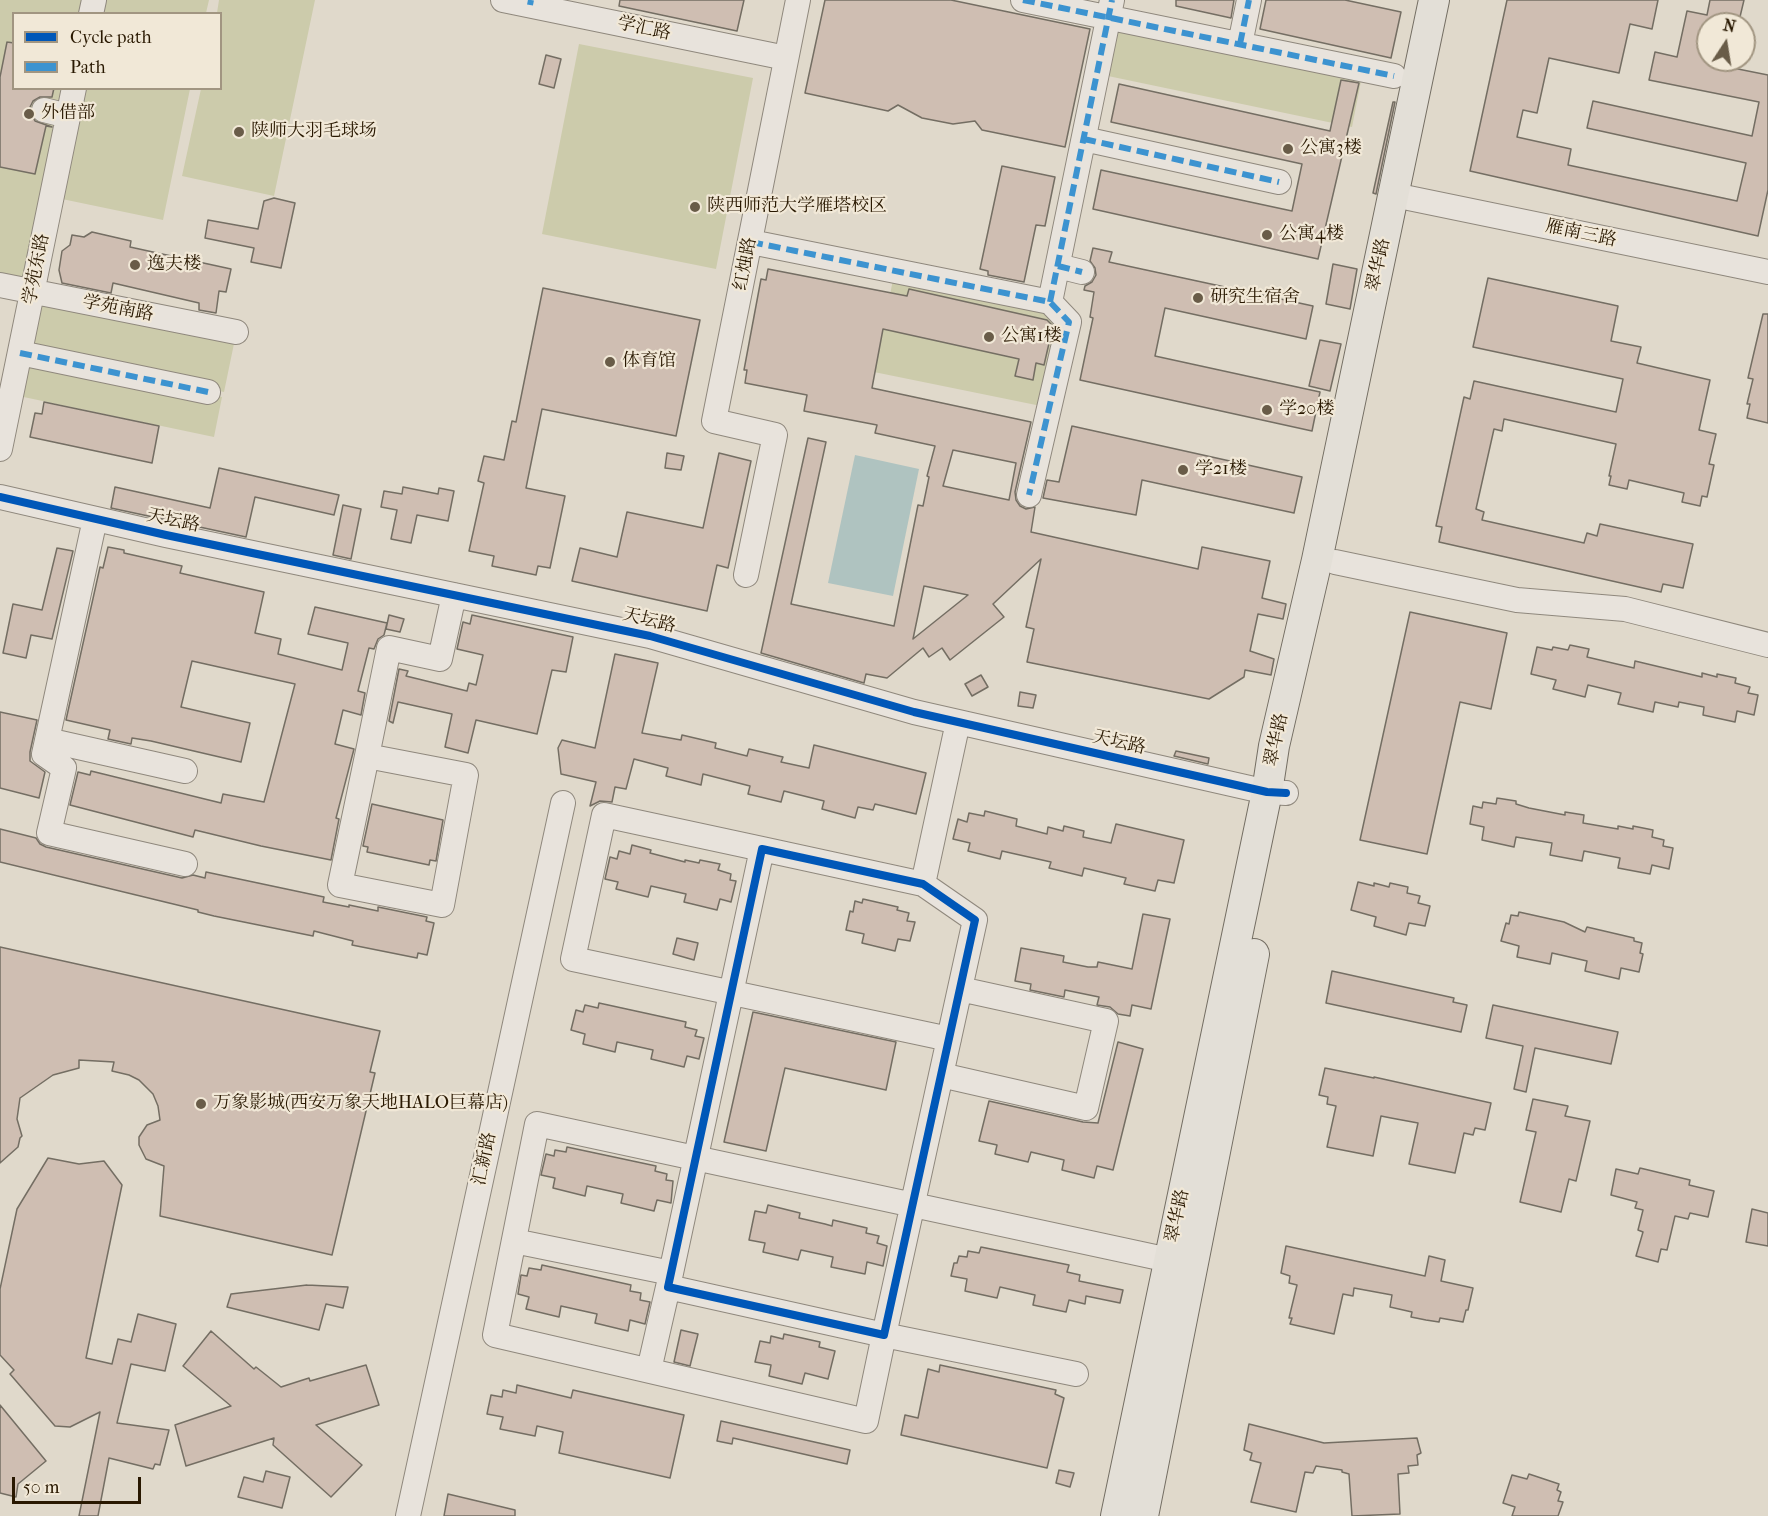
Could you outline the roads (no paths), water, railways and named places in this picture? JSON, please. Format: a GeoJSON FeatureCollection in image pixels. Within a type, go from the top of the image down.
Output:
{"type":"FeatureCollection","features":[{"type":"Feature","properties":{"kind":"main road","name":"翠华路"},"geometry":{"type":"LineString","coordinates":[[1116,1516],[1169,1260],[1276,792],[1335,562],[1434,0]]}},
{"type":"Feature","properties":{"kind":"main road","name":"翠华路"},"geometry":{"type":"LineString","coordinates":[[1143,1516],[1276,792],[1274,746],[1401,197],[1451,0]]}},
{"type":"Feature","properties":{"kind":"street","name":"学汇路"},"geometry":{"type":"LineString","coordinates":[[503,0],[530,3],[786,58]]}},
{"type":"Feature","properties":{"kind":"street","name":"红烛路"},"geometry":{"type":"LineString","coordinates":[[746,575],[775,435],[714,421],[798,0]]}},
{"type":"Feature","properties":{"kind":"street"},"geometry":{"type":"LineString","coordinates":[[1023,0],[1110,8],[1240,44],[1394,76]]}},
{"type":"Feature","properties":{"kind":"street"},"geometry":{"type":"LineString","coordinates":[[1240,44],[1249,0]]}},
{"type":"Feature","properties":{"kind":"street"},"geometry":{"type":"LineString","coordinates":[[1050,302],[1110,8]]}},
{"type":"Feature","properties":{"kind":"street","name":"学苑东路"},"geometry":{"type":"LineString","coordinates":[[0,449],[74,90]]}},
{"type":"Feature","properties":{"kind":"street"},"geometry":{"type":"LineString","coordinates":[[44,110],[68,116]]}},
{"type":"Feature","properties":{"kind":"street"},"geometry":{"type":"LineString","coordinates":[[1084,139],[1279,182]]}},
{"type":"Feature","properties":{"kind":"street","name":"雁南三路"},"geometry":{"type":"LineString","coordinates":[[1401,197],[1768,272]]}},
{"type":"Feature","properties":{"kind":"street"},"geometry":{"type":"LineString","coordinates":[[751,242],[1050,302],[1069,322],[1029,495]]}},
{"type":"Feature","properties":{"kind":"street"},"geometry":{"type":"LineString","coordinates":[[1058,266],[1082,272]]}},
{"type":"Feature","properties":{"kind":"street","name":"学苑南路"},"geometry":{"type":"LineString","coordinates":[[0,285],[236,332]]}},
{"type":"Feature","properties":{"kind":"street"},"geometry":{"type":"LineString","coordinates":[[20,353],[208,392]]}},
{"type":"Feature","properties":{"kind":"street","name":"天坛路"},"geometry":{"type":"LineString","coordinates":[[0,497],[650,636],[914,712],[1276,792]]}},
{"type":"Feature","properties":{"kind":"street"},"geometry":{"type":"LineString","coordinates":[[95,519],[44,754],[64,768],[49,833],[184,864]]}},
{"type":"Feature","properties":{"kind":"street"},"geometry":{"type":"LineString","coordinates":[[1335,562],[1517,600],[1624,609],[1768,645]]}},
{"type":"Feature","properties":{"kind":"street"},"geometry":{"type":"LineString","coordinates":[[366,756],[466,775],[442,905],[340,885],[366,756],[389,648],[440,659],[454,595]]}},
{"type":"Feature","properties":{"kind":"street"},"geometry":{"type":"LineString","coordinates":[[923,884],[958,722]]}},
{"type":"Feature","properties":{"kind":"street"},"geometry":{"type":"LineString","coordinates":[[47,740],[185,771]]}},
{"type":"Feature","properties":{"kind":"street","name":"汇新路"},"geometry":{"type":"LineString","coordinates":[[408,1516],[563,803]]}},
{"type":"Feature","properties":{"kind":"street"},"geometry":{"type":"LineString","coordinates":[[949,1039],[573,959],[604,815],[923,884],[975,920],[913,1204],[884,1335],[866,1421],[495,1335],[537,1124],[913,1204],[1169,1260]]}},
{"type":"Feature","properties":{"kind":"street"},"geometry":{"type":"LineString","coordinates":[[649,1370],[762,849]]}},
{"type":"Feature","properties":{"kind":"street"},"geometry":{"type":"LineString","coordinates":[[941,1076],[1086,1108],[1106,1021],[960,989]]}},
{"type":"Feature","properties":{"kind":"street"},"geometry":{"type":"LineString","coordinates":[[514,1241],[884,1335],[1076,1374]]}},
{"type":"Feature","properties":{"kind":"place","name":"外借部"},"geometry":{"type":"Point","coordinates":[29,114]}},
{"type":"Feature","properties":{"kind":"place","name":"陕师大羽毛球场"},"geometry":{"type":"Point","coordinates":[239,132]}},
{"type":"Feature","properties":{"kind":"place","name":"公寓3楼"},"geometry":{"type":"Point","coordinates":[1288,149]}},
{"type":"Feature","properties":{"kind":"place","name":"陕西师范大学雁塔校区"},"geometry":{"type":"Point","coordinates":[695,207]}},
{"type":"Feature","properties":{"kind":"place","name":"公寓4楼"},"geometry":{"type":"Point","coordinates":[1267,235]}},
{"type":"Feature","properties":{"kind":"place","name":"逸夫楼"},"geometry":{"type":"Point","coordinates":[135,265]}},
{"type":"Feature","properties":{"kind":"place","name":"研究生宿舍"},"geometry":{"type":"Point","coordinates":[1198,298]}},
{"type":"Feature","properties":{"kind":"place","name":"公寓1楼"},"geometry":{"type":"Point","coordinates":[989,337]}},
{"type":"Feature","properties":{"kind":"place","name":"体育馆"},"geometry":{"type":"Point","coordinates":[610,362]}},
{"type":"Feature","properties":{"kind":"place","name":"学20楼"},"geometry":{"type":"Point","coordinates":[1267,410]}},
{"type":"Feature","properties":{"kind":"place","name":"学21楼"},"geometry":{"type":"Point","coordinates":[1183,470]}},
{"type":"Feature","properties":{"kind":"place","name":"万象影城(西安万象天地HALO巨幕店)"},"geometry":{"type":"Point","coordinates":[201,1104]}}]}
